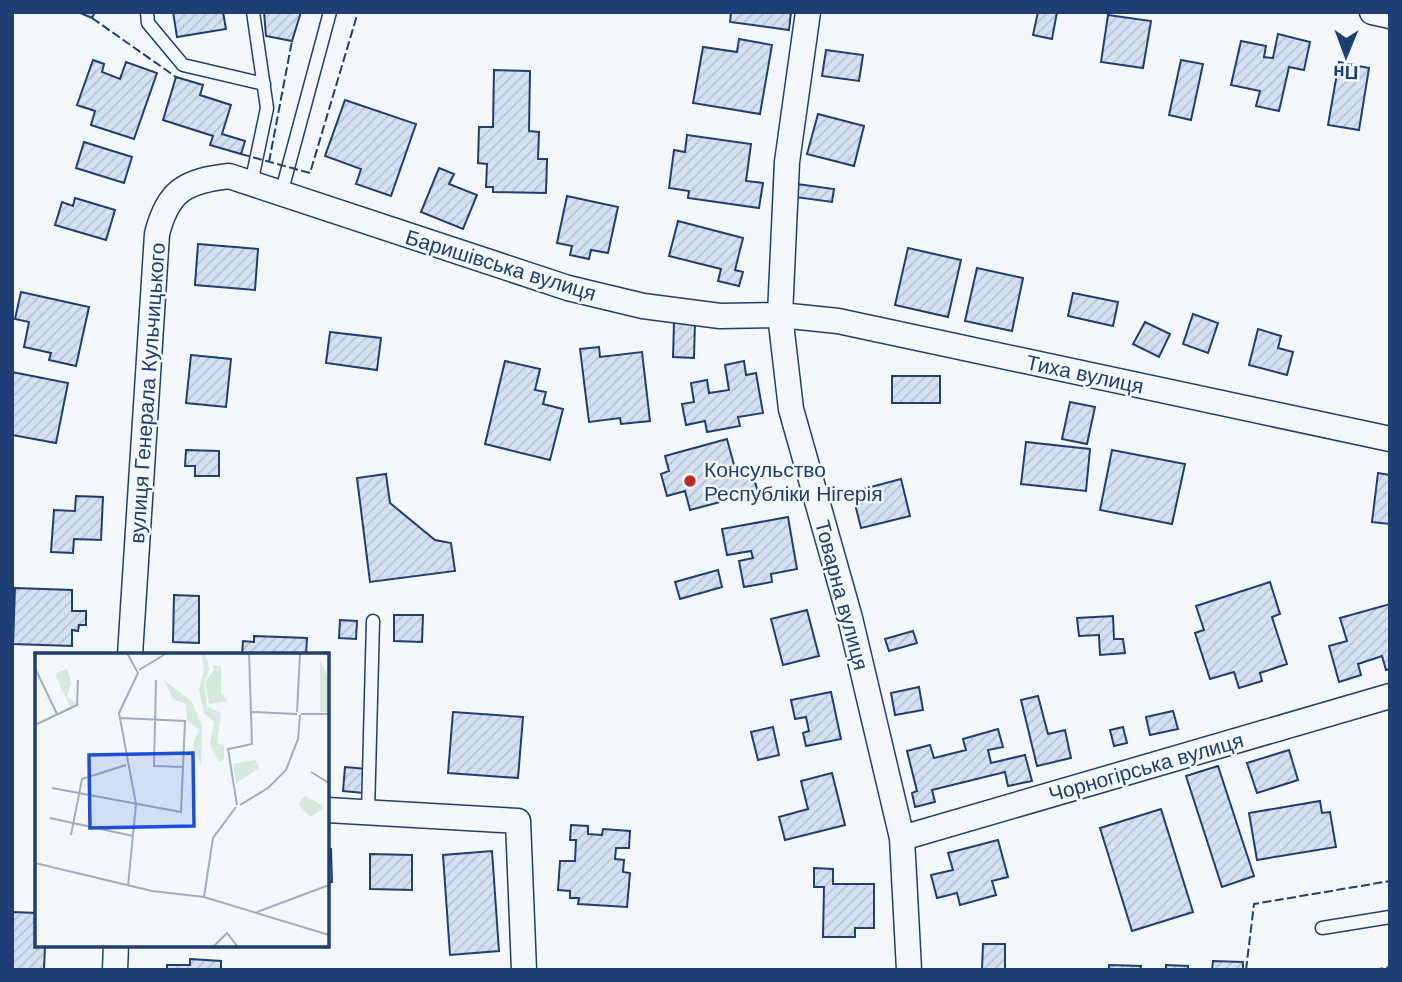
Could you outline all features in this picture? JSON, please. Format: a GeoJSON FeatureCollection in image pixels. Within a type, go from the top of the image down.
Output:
{"type":"FeatureCollection","features":[{"type":"Feature","properties":{"kind":"street","name":"Товарна вулиця"},"geometry":{"type":"LineString","coordinates":[[808,12],[787,162],[780,315],[791,409],[849,618],[902,838],[909,970]]}},
{"type":"Feature","properties":{"kind":"street"},"geometry":{"type":"LineString","coordinates":[[1372,12],[1390,16]]}},
{"type":"Feature","properties":{"kind":"street","name":"вулиця Генерала Кульчицького"},"geometry":{"type":"LineString","coordinates":[[130,653],[157,234],[163,211],[179,190],[198,180],[240,180]]}},
{"type":"Feature","properties":{"kind":"street","name":"Баришівська вулиця"},"geometry":{"type":"LineString","coordinates":[[240,180],[568,288],[643,306],[720,316],[780,315]]}},
{"type":"Feature","properties":{"kind":"street","name":"Тиха вулиця"},"geometry":{"type":"LineString","coordinates":[[780,315],[838,321],[1390,439]]}},
{"type":"Feature","properties":{"kind":"street","name":"Чорногірська вулиця"},"geometry":{"type":"LineString","coordinates":[[902,838],[1390,696]]}},
{"type":"Feature","properties":{"kind":"street"},"geometry":{"type":"LineString","coordinates":[[329,810],[519,821],[524,970]]}},
{"type":"Feature","properties":{"kind":"street"},"geometry":{"type":"LineString","coordinates":[[115,970],[116,947]]}},
{"type":"Feature","properties":{"kind":"lane"},"geometry":{"type":"LineString","coordinates":[[147,12],[148,23],[183,65],[264,84]]}},
{"type":"Feature","properties":{"kind":"lane"},"geometry":{"type":"LineString","coordinates":[[240,180],[267,108],[253,12]]}},
{"type":"Feature","properties":{"kind":"lane"},"geometry":{"type":"LineString","coordinates":[[281,194],[330,12]]}},
{"type":"Feature","properties":{"kind":"lane"},"geometry":{"type":"LineString","coordinates":[[368,813],[373,621]]}},
{"type":"Feature","properties":{"kind":"lane"},"geometry":{"type":"LineString","coordinates":[[1322,928],[1390,917]]}},
{"type":"Feature","properties":{"kind":"building"},"geometry":{"type":"Polygon","coordinates":[[[78,12],[95,12],[92,18],[78,12]]]}},
{"type":"Feature","properties":{"kind":"building"},"geometry":{"type":"Polygon","coordinates":[[[173,12],[223,12],[226,29],[177,37],[173,12]]]}},
{"type":"Feature","properties":{"kind":"building"},"geometry":{"type":"Polygon","coordinates":[[[264,12],[301,12],[292,41],[266,36],[264,12]]]}},
{"type":"Feature","properties":{"kind":"building"},"geometry":{"type":"Polygon","coordinates":[[[731,12],[791,12],[789,30],[730,22],[731,12]]]}},
{"type":"Feature","properties":{"kind":"building"},"geometry":{"type":"Polygon","coordinates":[[[1038,12],[1057,12],[1052,39],[1033,35],[1038,12]]]}},
{"type":"Feature","properties":{"kind":"building"},"geometry":{"type":"Polygon","coordinates":[[[1108,15],[1151,21],[1143,68],[1101,62],[1108,15]]]}},
{"type":"Feature","properties":{"kind":"building"},"geometry":{"type":"Polygon","coordinates":[[[1278,34],[1310,42],[1304,70],[1289,67],[1279,111],[1256,106],[1260,91],[1231,85],[1241,41],[1266,46],[1264,57],[1273,58],[1278,34]]]}},
{"type":"Feature","properties":{"kind":"building"},"geometry":{"type":"Polygon","coordinates":[[[739,39],[772,45],[760,114],[693,103],[703,47],[737,52],[739,39]]]}},
{"type":"Feature","properties":{"kind":"building"},"geometry":{"type":"Polygon","coordinates":[[[826,50],[863,55],[859,81],[822,76],[826,50]]]}},
{"type":"Feature","properties":{"kind":"building"},"geometry":{"type":"Polygon","coordinates":[[[93,60],[104,64],[102,72],[120,79],[126,62],[157,73],[134,139],[91,125],[95,111],[77,105],[93,60]]]}},
{"type":"Feature","properties":{"kind":"building"},"geometry":{"type":"Polygon","coordinates":[[[1181,60],[1203,64],[1191,120],[1169,115],[1181,60]]]}},
{"type":"Feature","properties":{"kind":"building"},"geometry":{"type":"Polygon","coordinates":[[[1339,62],[1369,68],[1359,130],[1328,125],[1339,62]]]}},
{"type":"Feature","properties":{"kind":"building"},"geometry":{"type":"Polygon","coordinates":[[[494,70],[530,71],[529,131],[539,132],[538,159],[547,159],[546,193],[493,192],[493,187],[486,187],[487,164],[478,163],[479,127],[493,127],[494,70]]]}},
{"type":"Feature","properties":{"kind":"building"},"geometry":{"type":"Polygon","coordinates":[[[176,77],[203,85],[200,95],[231,105],[222,134],[245,141],[241,154],[210,145],[213,136],[163,120],[176,77]]]}},
{"type":"Feature","properties":{"kind":"building"},"geometry":{"type":"Polygon","coordinates":[[[345,100],[416,124],[391,196],[356,184],[361,169],[325,156],[345,100]]]}},
{"type":"Feature","properties":{"kind":"building"},"geometry":{"type":"Polygon","coordinates":[[[818,114],[864,126],[854,166],[807,154],[818,114]]]}},
{"type":"Feature","properties":{"kind":"building"},"geometry":{"type":"Polygon","coordinates":[[[687,135],[751,144],[746,181],[763,183],[759,208],[688,198],[689,191],[669,188],[674,150],[685,152],[687,135]]]}},
{"type":"Feature","properties":{"kind":"building"},"geometry":{"type":"Polygon","coordinates":[[[84,142],[132,157],[124,183],[76,168],[84,142]]]}},
{"type":"Feature","properties":{"kind":"building"},"geometry":{"type":"Polygon","coordinates":[[[439,168],[454,174],[449,184],[477,195],[463,229],[421,212],[439,168]]]}},
{"type":"Feature","properties":{"kind":"building"},"geometry":{"type":"Polygon","coordinates":[[[797,184],[834,189],[832,202],[795,197],[797,184]]]}},
{"type":"Feature","properties":{"kind":"building"},"geometry":{"type":"Polygon","coordinates":[[[567,196],[618,207],[608,253],[591,250],[589,259],[570,255],[572,246],[557,243],[567,196]]]}},
{"type":"Feature","properties":{"kind":"building"},"geometry":{"type":"Polygon","coordinates":[[[75,198],[115,210],[106,240],[55,225],[62,202],[73,206],[75,198]]]}},
{"type":"Feature","properties":{"kind":"building"},"geometry":{"type":"Polygon","coordinates":[[[678,221],[743,238],[735,270],[743,272],[739,286],[718,281],[721,269],[669,256],[678,221]]]}},
{"type":"Feature","properties":{"kind":"building"},"geometry":{"type":"Polygon","coordinates":[[[198,244],[258,249],[255,290],[195,285],[198,244]]]}},
{"type":"Feature","properties":{"kind":"building"},"geometry":{"type":"Polygon","coordinates":[[[908,248],[961,260],[948,317],[895,305],[908,248]]]}},
{"type":"Feature","properties":{"kind":"building"},"geometry":{"type":"Polygon","coordinates":[[[977,268],[1023,278],[1012,331],[965,321],[977,268]]]}},
{"type":"Feature","properties":{"kind":"building"},"geometry":{"type":"Polygon","coordinates":[[[21,292],[89,307],[76,366],[49,360],[51,353],[24,347],[29,322],[15,319],[21,292]]]}},
{"type":"Feature","properties":{"kind":"building"},"geometry":{"type":"Polygon","coordinates":[[[1073,293],[1118,302],[1113,326],[1068,316],[1073,293]]]}},
{"type":"Feature","properties":{"kind":"building"},"geometry":{"type":"Polygon","coordinates":[[[1193,314],[1218,323],[1208,353],[1183,344],[1193,314]]]}},
{"type":"Feature","properties":{"kind":"building"},"geometry":{"type":"Polygon","coordinates":[[[674,322],[695,323],[694,358],[673,357],[674,322]]]}},
{"type":"Feature","properties":{"kind":"building"},"geometry":{"type":"Polygon","coordinates":[[[1145,322],[1170,334],[1159,357],[1133,344],[1145,322]]]}},
{"type":"Feature","properties":{"kind":"building"},"geometry":{"type":"Polygon","coordinates":[[[1258,329],[1281,336],[1278,348],[1293,352],[1287,375],[1249,365],[1258,329]]]}},
{"type":"Feature","properties":{"kind":"building"},"geometry":{"type":"Polygon","coordinates":[[[330,332],[381,338],[377,370],[326,363],[330,332]]]}},
{"type":"Feature","properties":{"kind":"building"},"geometry":{"type":"Polygon","coordinates":[[[599,347],[600,357],[642,352],[650,421],[621,424],[620,418],[589,422],[580,349],[599,347]]]}},
{"type":"Feature","properties":{"kind":"building"},"geometry":{"type":"Polygon","coordinates":[[[191,355],[231,359],[226,407],[186,403],[191,355]]]}},
{"type":"Feature","properties":{"kind":"building"},"geometry":{"type":"Polygon","coordinates":[[[505,361],[540,369],[535,390],[546,392],[543,404],[563,409],[550,460],[485,444],[505,361]]]}},
{"type":"Feature","properties":{"kind":"building"},"geometry":{"type":"Polygon","coordinates":[[[744,361],[746,375],[756,373],[763,413],[738,417],[740,426],[707,432],[705,421],[686,425],[682,404],[694,402],[691,383],[707,380],[709,393],[729,390],[725,365],[744,361]]]}},
{"type":"Feature","properties":{"kind":"building"},"geometry":{"type":"Polygon","coordinates":[[[12,372],[68,383],[56,443],[12,435],[12,372]]]}},
{"type":"Feature","properties":{"kind":"building"},"geometry":{"type":"Polygon","coordinates":[[[892,376],[940,376],[940,403],[892,403],[892,376]]]}},
{"type":"Feature","properties":{"kind":"building"},"geometry":{"type":"Polygon","coordinates":[[[1070,402],[1095,407],[1087,444],[1062,439],[1070,402]]]}},
{"type":"Feature","properties":{"kind":"building"},"geometry":{"type":"Polygon","coordinates":[[[727,439],[737,476],[752,472],[758,492],[690,510],[685,491],[667,496],[661,474],[669,471],[665,456],[727,439]]]}},
{"type":"Feature","properties":{"kind":"building"},"geometry":{"type":"Polygon","coordinates":[[[1026,442],[1090,449],[1086,491],[1021,484],[1026,442]]]}},
{"type":"Feature","properties":{"kind":"building"},"geometry":{"type":"Polygon","coordinates":[[[186,450],[219,451],[219,476],[195,476],[195,466],[185,466],[186,450]]]}},
{"type":"Feature","properties":{"kind":"building"},"geometry":{"type":"Polygon","coordinates":[[[1112,450],[1185,464],[1172,524],[1100,510],[1112,450]]]}},
{"type":"Feature","properties":{"kind":"building"},"geometry":{"type":"Polygon","coordinates":[[[1378,473],[1390,475],[1390,524],[1372,522],[1378,473]]]}},
{"type":"Feature","properties":{"kind":"building"},"geometry":{"type":"Polygon","coordinates":[[[386,474],[390,503],[435,540],[451,543],[455,571],[370,582],[357,478],[386,474]]]}},
{"type":"Feature","properties":{"kind":"building"},"geometry":{"type":"Polygon","coordinates":[[[901,479],[910,516],[861,528],[852,492],[901,479]]]}},
{"type":"Feature","properties":{"kind":"building"},"geometry":{"type":"Polygon","coordinates":[[[76,496],[103,497],[101,540],[74,539],[73,553],[51,552],[54,510],[75,511],[76,496]]]}},
{"type":"Feature","properties":{"kind":"building"},"geometry":{"type":"Polygon","coordinates":[[[788,517],[797,569],[771,574],[772,582],[744,587],[739,561],[753,558],[751,551],[727,555],[722,529],[788,517]]]}},
{"type":"Feature","properties":{"kind":"building"},"geometry":{"type":"Polygon","coordinates":[[[718,570],[722,587],[680,599],[675,582],[718,570]]]}},
{"type":"Feature","properties":{"kind":"building"},"geometry":{"type":"Polygon","coordinates":[[[1270,582],[1280,614],[1272,617],[1287,664],[1260,673],[1262,681],[1239,688],[1234,672],[1210,679],[1195,633],[1204,630],[1196,606],[1270,582]]]}},
{"type":"Feature","properties":{"kind":"building"},"geometry":{"type":"Polygon","coordinates":[[[15,588],[72,590],[72,611],[86,611],[86,625],[79,625],[78,631],[72,630],[72,646],[13,644],[15,588]]]}},
{"type":"Feature","properties":{"kind":"building"},"geometry":{"type":"Polygon","coordinates":[[[174,595],[199,596],[199,643],[173,642],[174,595]]]}},
{"type":"Feature","properties":{"kind":"building"},"geometry":{"type":"Polygon","coordinates":[[[1390,604],[1390,669],[1386,670],[1382,656],[1358,664],[1361,675],[1339,682],[1329,646],[1347,641],[1340,618],[1390,604]]]}},
{"type":"Feature","properties":{"kind":"building"},"geometry":{"type":"Polygon","coordinates":[[[807,610],[819,656],[783,665],[771,619],[807,610]]]}},
{"type":"Feature","properties":{"kind":"building"},"geometry":{"type":"Polygon","coordinates":[[[394,615],[423,615],[422,642],[394,641],[394,615]]]}},
{"type":"Feature","properties":{"kind":"building"},"geometry":{"type":"Polygon","coordinates":[[[1113,616],[1114,639],[1123,639],[1125,653],[1100,655],[1099,635],[1079,636],[1077,618],[1113,616]]]}},
{"type":"Feature","properties":{"kind":"building"},"geometry":{"type":"Polygon","coordinates":[[[340,620],[357,621],[356,639],[339,638],[340,620]]]}},
{"type":"Feature","properties":{"kind":"building"},"geometry":{"type":"Polygon","coordinates":[[[913,631],[917,643],[889,651],[885,639],[913,631]]]}},
{"type":"Feature","properties":{"kind":"building"},"geometry":{"type":"Polygon","coordinates":[[[254,636],[307,638],[306,653],[242,653],[243,641],[254,642],[254,636]]]}},
{"type":"Feature","properties":{"kind":"building"},"geometry":{"type":"Polygon","coordinates":[[[919,687],[923,710],[895,715],[891,693],[919,687]]]}},
{"type":"Feature","properties":{"kind":"building"},"geometry":{"type":"Polygon","coordinates":[[[831,692],[841,739],[806,746],[803,733],[809,731],[806,717],[795,719],[791,700],[831,692]]]}},
{"type":"Feature","properties":{"kind":"building"},"geometry":{"type":"Polygon","coordinates":[[[1038,696],[1048,734],[1065,730],[1071,758],[1037,766],[1021,700],[1038,696]]]}},
{"type":"Feature","properties":{"kind":"building"},"geometry":{"type":"Polygon","coordinates":[[[1173,711],[1178,729],[1150,735],[1146,717],[1173,711]]]}},
{"type":"Feature","properties":{"kind":"building"},"geometry":{"type":"Polygon","coordinates":[[[453,712],[523,717],[518,778],[448,773],[453,712]]]}},
{"type":"Feature","properties":{"kind":"building"},"geometry":{"type":"Polygon","coordinates":[[[773,727],[779,755],[758,760],[751,732],[773,727]]]}},
{"type":"Feature","properties":{"kind":"building"},"geometry":{"type":"Polygon","coordinates":[[[1123,727],[1127,743],[1114,746],[1110,730],[1123,727]]]}},
{"type":"Feature","properties":{"kind":"building"},"geometry":{"type":"Polygon","coordinates":[[[998,729],[1003,747],[988,750],[991,763],[1025,755],[1032,781],[1008,786],[1005,772],[932,790],[935,802],[915,807],[912,793],[917,791],[907,751],[930,745],[934,758],[966,750],[963,739],[998,729]]]}},
{"type":"Feature","properties":{"kind":"building"},"geometry":{"type":"Polygon","coordinates":[[[1289,750],[1298,780],[1257,793],[1247,763],[1289,750]]]}},
{"type":"Feature","properties":{"kind":"building"},"geometry":{"type":"Polygon","coordinates":[[[1218,766],[1254,876],[1222,887],[1186,776],[1218,766]]]}},
{"type":"Feature","properties":{"kind":"building"},"geometry":{"type":"Polygon","coordinates":[[[345,767],[366,769],[364,793],[343,791],[345,767]]]}},
{"type":"Feature","properties":{"kind":"building"},"geometry":{"type":"Polygon","coordinates":[[[832,773],[845,825],[785,840],[779,817],[808,809],[801,781],[832,773]]]}},
{"type":"Feature","properties":{"kind":"building"},"geometry":{"type":"Polygon","coordinates":[[[1320,801],[1322,813],[1330,812],[1336,847],[1257,860],[1249,813],[1320,801]]]}},
{"type":"Feature","properties":{"kind":"building"},"geometry":{"type":"Polygon","coordinates":[[[1161,809],[1193,912],[1132,931],[1100,828],[1161,809]]]}},
{"type":"Feature","properties":{"kind":"building"},"geometry":{"type":"Polygon","coordinates":[[[571,825],[588,826],[588,834],[602,835],[603,829],[630,831],[629,848],[616,848],[615,859],[624,860],[623,872],[630,873],[627,907],[578,904],[579,898],[570,898],[570,891],[558,890],[560,861],[575,861],[576,840],[570,840],[571,825]]]}},
{"type":"Feature","properties":{"kind":"building"},"geometry":{"type":"Polygon","coordinates":[[[998,840],[1008,877],[992,881],[996,895],[960,905],[957,893],[937,898],[931,875],[953,870],[948,853],[998,840]]]}},
{"type":"Feature","properties":{"kind":"building"},"geometry":{"type":"Polygon","coordinates":[[[329,849],[331,849],[332,882],[329,882],[329,849]]]}},
{"type":"Feature","properties":{"kind":"building"},"geometry":{"type":"Polygon","coordinates":[[[492,851],[499,951],[450,955],[443,855],[492,851]]]}},
{"type":"Feature","properties":{"kind":"building"},"geometry":{"type":"Polygon","coordinates":[[[370,854],[412,855],[412,890],[370,889],[370,854]]]}},
{"type":"Feature","properties":{"kind":"building"},"geometry":{"type":"Polygon","coordinates":[[[814,868],[833,869],[833,884],[874,884],[874,928],[855,928],[855,937],[823,937],[824,887],[814,887],[814,868]]]}},
{"type":"Feature","properties":{"kind":"building"},"geometry":{"type":"Polygon","coordinates":[[[12,912],[35,913],[35,947],[45,947],[44,970],[12,970],[12,912]]]}},
{"type":"Feature","properties":{"kind":"building"},"geometry":{"type":"Polygon","coordinates":[[[983,944],[1005,944],[1005,970],[982,970],[983,944]]]}},
{"type":"Feature","properties":{"kind":"building"},"geometry":{"type":"Polygon","coordinates":[[[190,959],[221,961],[221,970],[167,970],[167,965],[190,965],[190,959]]]}},
{"type":"Feature","properties":{"kind":"building"},"geometry":{"type":"Polygon","coordinates":[[[1213,961],[1243,962],[1243,970],[1212,970],[1213,961]]]}},
{"type":"Feature","properties":{"kind":"building"},"geometry":{"type":"Polygon","coordinates":[[[1109,965],[1141,966],[1140,970],[1109,970],[1109,965]]]}},
{"type":"Feature","properties":{"kind":"building"},"geometry":{"type":"Polygon","coordinates":[[[1166,965],[1188,966],[1188,970],[1166,970],[1166,965]]]}},
{"type":"Feature","properties":{"kind":"fence"},"geometry":{"type":"LineString","coordinates":[[241,154],[310,173],[358,12]]}},
{"type":"Feature","properties":{"kind":"fence"},"geometry":{"type":"LineString","coordinates":[[92,18],[176,77]]}},
{"type":"Feature","properties":{"kind":"fence"},"geometry":{"type":"LineString","coordinates":[[269,162],[292,41]]}},
{"type":"Feature","properties":{"kind":"fence"},"geometry":{"type":"LineString","coordinates":[[1246,970],[1254,904],[1390,881]]}},
{"type":"Feature","properties":{"kind":"fence"},"geometry":{"type":"LineString","coordinates":[[1374,970],[1390,967]]}},
{"type":"Feature","properties":{"kind":"place","name":"Консульство Республіки Нігерія"},"geometry":{"type":"Point","coordinates":[690,481]}}]}
